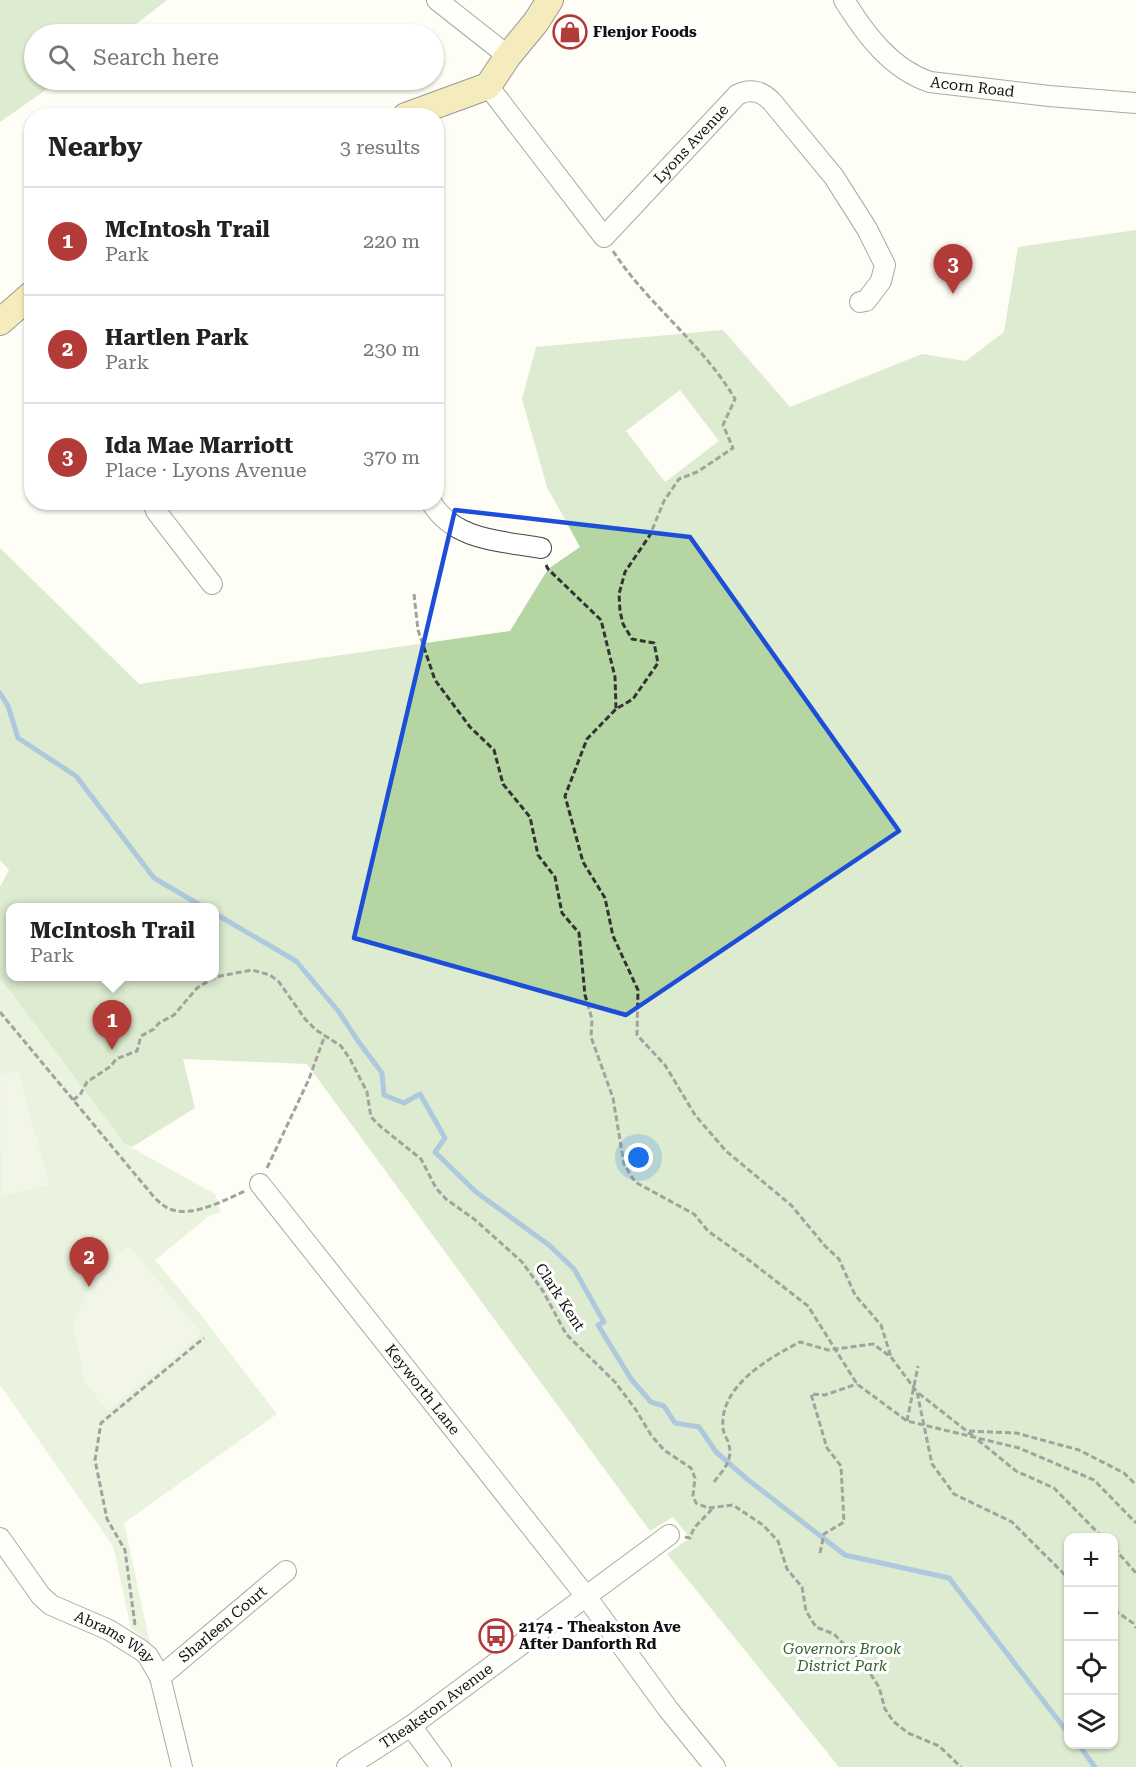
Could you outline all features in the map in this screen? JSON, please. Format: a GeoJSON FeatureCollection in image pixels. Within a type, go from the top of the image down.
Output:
{"type":"FeatureCollection","features":[{"type":"Feature","properties":{"kind":"main road"},"geometry":{"type":"LineString","coordinates":[[428,108],[488,86],[550,0]]}},
{"type":"Feature","properties":{"kind":"main road"},"geometry":{"type":"LineString","coordinates":[[0,322],[24,301]]}},
{"type":"Feature","properties":{"kind":"street"},"geometry":{"type":"LineString","coordinates":[[436,0],[508,56]]}},
{"type":"Feature","properties":{"kind":"street","name":"Acorn Road"},"geometry":{"type":"LineString","coordinates":[[844,0],[879,48],[914,77],[930,82],[1049,96],[1136,103]]}},
{"type":"Feature","properties":{"kind":"street"},"geometry":{"type":"LineString","coordinates":[[488,86],[604,237]]}},
{"type":"Feature","properties":{"kind":"street","name":"Lyons Avenue"},"geometry":{"type":"LineString","coordinates":[[604,237],[732,100],[742,92],[757,92],[769,98],[834,177],[867,229],[885,265],[881,281],[866,301],[860,302]]}},
{"type":"Feature","properties":{"kind":"street"},"geometry":{"type":"LineString","coordinates":[[156,510],[212,584]]}},
{"type":"Feature","properties":{"kind":"street"},"geometry":{"type":"LineString","coordinates":[[438,510],[450,524],[464,532],[483,538],[541,548]]}},
{"type":"Feature","properties":{"kind":"street","name":"Keyworth Lane"},"geometry":{"type":"LineString","coordinates":[[260,1184],[585,1595],[668,1709],[715,1767]]}},
{"type":"Feature","properties":{"kind":"street","name":"Theakston Avenue"},"geometry":{"type":"LineString","coordinates":[[347,1767],[411,1726],[669,1535]]}},
{"type":"Feature","properties":{"kind":"street","name":"Abrams Way"},"geometry":{"type":"LineString","coordinates":[[0,1538],[41,1596],[51,1605],[109,1630],[141,1650],[160,1677],[182,1767]]}},
{"type":"Feature","properties":{"kind":"street","name":"Sharleen Court"},"geometry":{"type":"LineString","coordinates":[[160,1677],[286,1571]]}},
{"type":"Feature","properties":{"kind":"street"},"geometry":{"type":"LineString","coordinates":[[411,1726],[441,1767]]}},
{"type":"Feature","properties":{"kind":"path"},"geometry":{"type":"LineString","coordinates":[[604,237],[624,268],[722,377],[735,399],[723,425],[733,448],[697,472],[679,479],[664,501],[650,535],[625,572],[619,594],[623,624],[632,639],[654,644],[658,663],[633,699],[616,709],[587,739],[565,796],[583,862],[605,898],[613,936],[638,990],[637,1035],[665,1065],[695,1115],[726,1151],[791,1205],[825,1246],[839,1259],[855,1295],[881,1325],[891,1357]]}},
{"type":"Feature","properties":{"kind":"path"},"geometry":{"type":"LineString","coordinates":[[541,548],[548,569],[601,620],[615,677],[616,709]]}},
{"type":"Feature","properties":{"kind":"path"},"geometry":{"type":"LineString","coordinates":[[414,594],[418,630],[435,680],[470,727],[494,750],[503,784],[530,817],[538,855],[555,877],[562,913],[579,933],[585,995],[592,1019],[591,1038],[613,1098],[624,1164],[635,1182],[694,1214],[708,1231],[808,1306],[857,1384],[907,1421],[1018,1448],[1094,1480],[1136,1523]]}},
{"type":"Feature","properties":{"kind":"path","name":"Clark Kent"},"geometry":{"type":"LineString","coordinates":[[219,976],[252,970],[270,975],[279,982],[305,1019],[341,1046],[367,1092],[371,1116],[421,1159],[436,1188],[446,1199],[474,1219],[522,1262],[543,1291],[566,1334],[626,1395],[651,1435],[664,1450],[694,1472],[693,1496],[696,1503],[708,1508],[733,1505],[772,1533],[782,1549],[787,1569],[802,1587],[806,1611],[816,1627],[834,1634],[866,1666],[879,1686],[885,1709],[893,1721],[908,1733],[939,1746],[961,1767]]}},
{"type":"Feature","properties":{"kind":"path","name":"Clark Kent"},"geometry":{"type":"LineString","coordinates":[[74,1100],[80,1095],[87,1082],[111,1066],[116,1059],[137,1050],[141,1036],[174,1015],[197,987],[205,981]]}},
{"type":"Feature","properties":{"kind":"path"},"geometry":{"type":"LineString","coordinates":[[0,1012],[154,1197],[165,1207],[176,1211],[190,1211],[217,1203],[260,1184],[309,1079],[325,1035]]}},
{"type":"Feature","properties":{"kind":"path"},"geometry":{"type":"LineString","coordinates":[[141,1650],[132,1611],[125,1550],[107,1519],[95,1460],[101,1423],[204,1338]]}},
{"type":"Feature","properties":{"kind":"path"},"geometry":{"type":"LineString","coordinates":[[714,1482],[729,1463],[730,1446],[723,1428],[726,1406],[737,1387],[762,1365],[800,1342],[828,1350],[873,1344],[891,1357],[917,1392],[1016,1471],[1054,1488],[1098,1533]]}},
{"type":"Feature","properties":{"kind":"path"},"geometry":{"type":"LineString","coordinates":[[907,1421],[918,1366]]}},
{"type":"Feature","properties":{"kind":"path"},"geometry":{"type":"LineString","coordinates":[[820,1553],[824,1534],[844,1522],[841,1466],[827,1448],[811,1394],[825,1395],[857,1384]]}},
{"type":"Feature","properties":{"kind":"path"},"geometry":{"type":"LineString","coordinates":[[917,1392],[932,1464],[954,1494],[1012,1522],[1064,1574]]}},
{"type":"Feature","properties":{"kind":"path"},"geometry":{"type":"LineString","coordinates":[[967,1431],[1016,1433],[1079,1450],[1124,1473],[1136,1485]]}},
{"type":"Feature","properties":{"kind":"path"},"geometry":{"type":"LineString","coordinates":[[669,1535],[690,1538],[694,1528],[715,1506]]}},
{"type":"Feature","properties":{"kind":"path"},"geometry":{"type":"LineString","coordinates":[[1118,1553],[1136,1573]]}},
{"type":"Feature","properties":{"kind":"path"},"geometry":{"type":"LineString","coordinates":[[1118,1613],[1136,1628]]}},
{"type":"Feature","properties":{"kind":"highlighted area"},"geometry":{"type":"Polygon","coordinates":[[[455,510],[690,537],[899,831],[626,1015],[354,938],[455,510]]]}},
{"type":"Feature","properties":{"kind":"green space"},"geometry":{"type":"Polygon","coordinates":[[[0,0],[167,0],[136,24],[24,24],[24,90],[46,90],[0,122],[0,0]]]}},
{"type":"Feature","properties":{"kind":"green space","name":"Governors Brook District Park"},"geometry":{"type":"Polygon","coordinates":[[[1136,230],[1136,1767],[839,1767],[667,1554],[690,1538],[673,1517],[650,1531],[307,1064],[183,1059],[195,1108],[132,1147],[125,1144],[0,978],[0,887],[9,870],[0,860],[0,548],[139,684],[510,631],[548,569],[580,547],[547,487],[522,399],[536,347],[723,330],[790,407],[922,354],[966,361],[1004,332],[1018,247],[1136,230]],[[680,390],[626,431],[665,482],[719,441],[680,390]]]}},
{"type":"Feature","properties":{"kind":"green space"},"geometry":{"type":"Polygon","coordinates":[[[0,978],[125,1144],[215,1194],[221,1212],[209,1216],[155,1260],[277,1414],[124,1523],[150,1644],[131,1628],[113,1546],[0,1385],[0,978]]]}},
{"type":"Feature","properties":{"kind":"green space"},"geometry":{"type":"Polygon","coordinates":[[[19,1072],[49,1185],[1,1196],[0,1073],[19,1072]]]}},
{"type":"Feature","properties":{"kind":"green space"},"geometry":{"type":"Polygon","coordinates":[[[129,1245],[202,1334],[108,1411],[84,1381],[73,1322],[98,1270],[129,1245]]]}},
{"type":"Feature","properties":{"kind":"waterway"},"geometry":{"type":"LineString","coordinates":[[0,693],[8,706],[18,738],[76,776],[154,878],[196,903]]}},
{"type":"Feature","properties":{"kind":"waterway"},"geometry":{"type":"LineString","coordinates":[[219,916],[296,961],[339,1012],[382,1073],[384,1095],[404,1103],[420,1094],[445,1138],[435,1152],[476,1192],[549,1245],[574,1269],[604,1322],[598,1325],[631,1379],[651,1402],[664,1406],[675,1423],[699,1427],[716,1452],[845,1555],[949,1578],[1064,1728]]}},
{"type":"Feature","properties":{"kind":"waterway"},"geometry":{"type":"LineString","coordinates":[[1082,1749],[1095,1767]]}},
{"type":"Feature","properties":{"kind":"place","name":"Flenjor Foods"},"geometry":{"type":"Point","coordinates":[570,32]}},
{"type":"Feature","properties":{"kind":"place","name":"Ida Mae Marriott"},"geometry":{"type":"Point","coordinates":[953,294]}},
{"type":"Feature","properties":{"kind":"place","name":"McIntosh Trail"},"geometry":{"type":"Point","coordinates":[112,1050]}},
{"type":"Feature","properties":{"kind":"place","name":"Hartlen Park"},"geometry":{"type":"Point","coordinates":[89,1287]}},
{"type":"Feature","properties":{"kind":"place","name":"2174 - Theakston Ave After Danforth Rd"},"geometry":{"type":"Point","coordinates":[496,1636]}}]}
